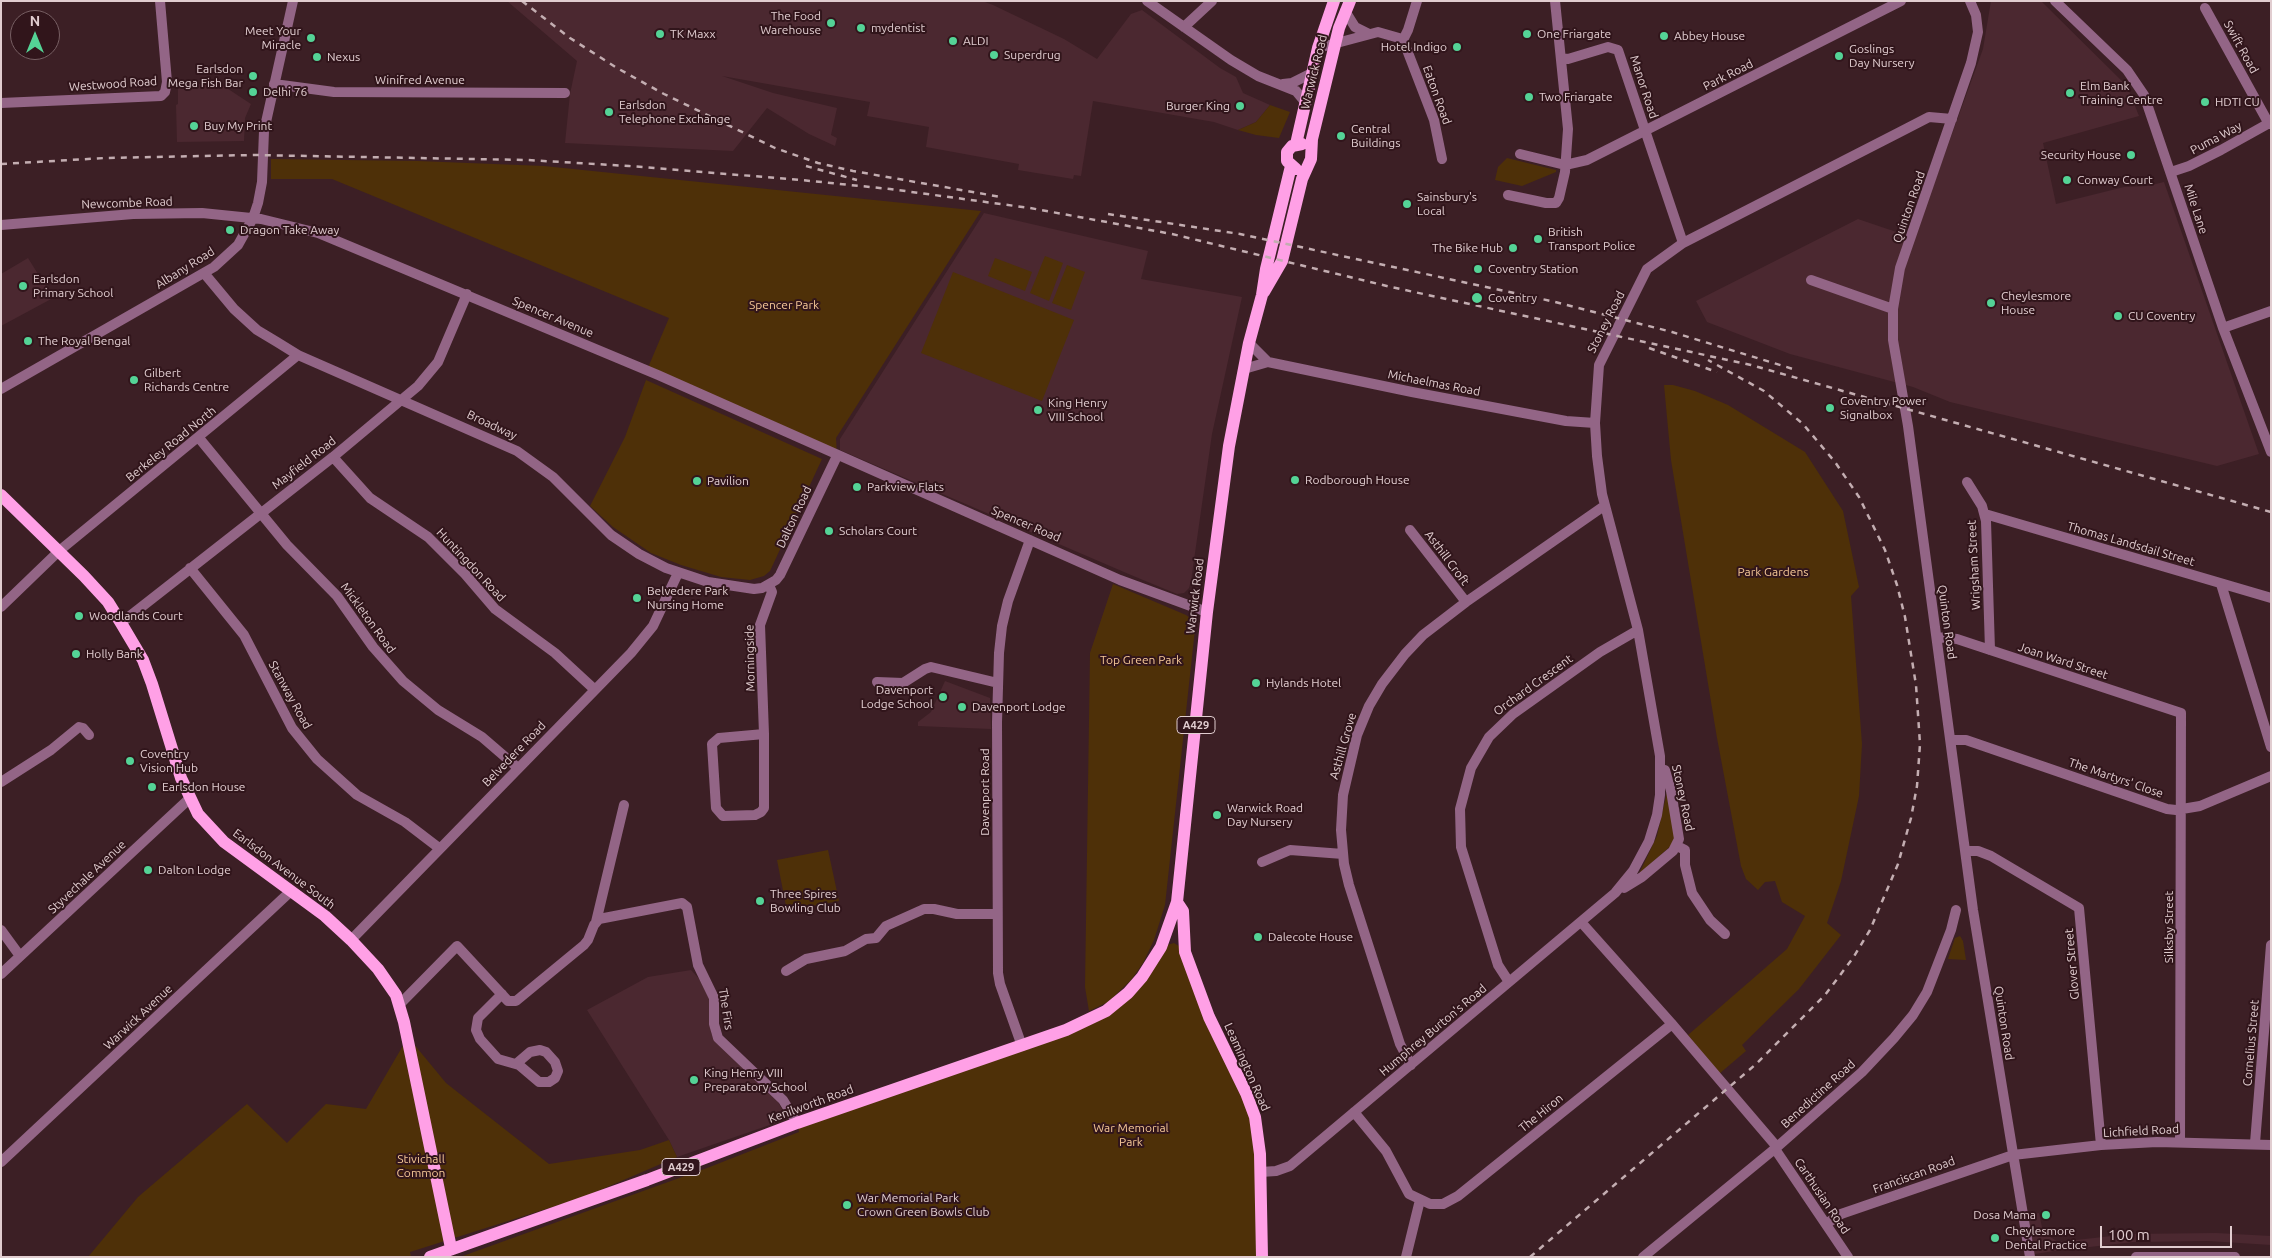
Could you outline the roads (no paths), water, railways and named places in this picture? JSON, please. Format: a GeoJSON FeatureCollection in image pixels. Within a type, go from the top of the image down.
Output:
{"type":"FeatureCollection","features":[{"type":"Feature","properties":{"kind":"main road","name":"Warwick Road"},"geometry":{"type":"LineString","coordinates":[[1271,270],[1276,227],[1290,166],[1287,152],[1296,144],[1318,48],[1334,1]]}},
{"type":"Feature","properties":{"kind":"main road","name":"Warwick Road"},"geometry":{"type":"LineString","coordinates":[[1166,932],[1176,902],[1207,612],[1229,446],[1249,343],[1262,294],[1290,229],[1306,167],[1311,161],[1313,132],[1336,42],[1348,6]]}},
{"type":"Feature","properties":{"kind":"main road"},"geometry":{"type":"LineString","coordinates":[[1296,144],[1304,144],[1311,152]]}},
{"type":"Feature","properties":{"kind":"main road"},"geometry":{"type":"LineString","coordinates":[[1290,166],[1297,169],[1306,167]]}},
{"type":"Feature","properties":{"kind":"main road","name":"Earlsdon Avenue South"},"geometry":{"type":"LineString","coordinates":[[1,495],[108,602],[121,623],[140,655],[152,684],[181,778],[198,814],[224,842],[325,916],[351,940],[378,969],[400,1004],[451,1248]]}},
{"type":"Feature","properties":{"kind":"main road","name":"Leamington Road"},"geometry":{"type":"LineString","coordinates":[[1176,902],[1183,912],[1186,952],[1209,1017],[1246,1093],[1255,1117],[1261,1172],[1262,1257]]}},
{"type":"Feature","properties":{"kind":"main road"},"geometry":{"type":"LineString","coordinates":[[1166,932],[1170,941],[1186,952]]}},
{"type":"Feature","properties":{"kind":"main road","name":"Kenilworth Road"},"geometry":{"type":"LineString","coordinates":[[430,1257],[647,1180],[797,1123],[1078,1026],[1106,1011],[1128,993],[1153,962],[1166,932]]}},
{"type":"Feature","properties":{"kind":"main road"},"geometry":{"type":"LineString","coordinates":[[1153,962],[1164,947],[1174,943]]}},
{"type":"Feature","properties":{"kind":"street","name":"Westwood Road"},"geometry":{"type":"LineString","coordinates":[[1,103],[161,96],[165,92],[167,82],[160,1]]}},
{"type":"Feature","properties":{"kind":"street","name":"Albany Road"},"geometry":{"type":"LineString","coordinates":[[1,389],[214,267],[238,245],[253,218],[261,191],[262,142],[292,1]]}},
{"type":"Feature","properties":{"kind":"street"},"geometry":{"type":"LineString","coordinates":[[1148,1],[1231,60],[1258,76],[1284,84],[1296,91],[1306,103]]}},
{"type":"Feature","properties":{"kind":"street"},"geometry":{"type":"LineString","coordinates":[[1184,27],[1212,1]]}},
{"type":"Feature","properties":{"kind":"street"},"geometry":{"type":"LineString","coordinates":[[1318,48],[1369,34],[1387,33],[1394,35],[1402,42],[1408,30],[1417,1]]}},
{"type":"Feature","properties":{"kind":"street"},"geometry":{"type":"LineString","coordinates":[[1508,194],[1546,203],[1556,203],[1559,198],[1565,165],[1568,128],[1555,1]]}},
{"type":"Feature","properties":{"kind":"street","name":"Park Road"},"geometry":{"type":"LineString","coordinates":[[1565,165],[1587,160],[1900,1]]}},
{"type":"Feature","properties":{"kind":"street","name":"Quinton Road"},"geometry":{"type":"LineString","coordinates":[[1970,1],[1976,15],[1978,32],[1971,63],[1900,268],[1893,309],[1893,340],[1908,426],[1973,910],[2030,1257]]}},
{"type":"Feature","properties":{"kind":"street","name":"Mile Lane"},"geometry":{"type":"LineString","coordinates":[[2055,1],[2127,70],[2138,83],[2144,95],[2223,328],[2271,452]]}},
{"type":"Feature","properties":{"kind":"street"},"geometry":{"type":"LineString","coordinates":[[1348,6],[1356,26],[1369,34]]}},
{"type":"Feature","properties":{"kind":"street","name":"Swift Road"},"geometry":{"type":"LineString","coordinates":[[2205,8],[2270,123]]}},
{"type":"Feature","properties":{"kind":"street","name":"Eaton Road"},"geometry":{"type":"LineString","coordinates":[[1402,42],[1410,57],[1437,129],[1442,159]]}},
{"type":"Feature","properties":{"kind":"street","name":"Manor Road"},"geometry":{"type":"LineString","coordinates":[[1561,58],[1568,59],[1608,46],[1614,47],[1621,55],[1683,243]]}},
{"type":"Feature","properties":{"kind":"street"},"geometry":{"type":"LineString","coordinates":[[1284,84],[1292,83],[1312,73]]}},
{"type":"Feature","properties":{"kind":"street","name":"Winifred Avenue"},"geometry":{"type":"LineString","coordinates":[[274,84],[334,92],[565,92]]}},
{"type":"Feature","properties":{"kind":"street","name":"Stoney Road"},"geometry":{"type":"LineString","coordinates":[[1677,846],[1679,834],[1660,756],[1638,630],[1627,584],[1604,506],[1598,467],[1595,423],[1599,365],[1610,340],[1648,269],[1683,243],[1929,117],[1952,120]]}},
{"type":"Feature","properties":{"kind":"street","name":"Puma Way"},"geometry":{"type":"LineString","coordinates":[[2171,172],[2189,166],[2270,123]]}},
{"type":"Feature","properties":{"kind":"street"},"geometry":{"type":"LineString","coordinates":[[1520,154],[1565,165]]}},
{"type":"Feature","properties":{"kind":"street","name":"Newcombe Road"},"geometry":{"type":"LineString","coordinates":[[1,225],[134,214],[202,213],[253,218]]}},
{"type":"Feature","properties":{"kind":"street","name":"Spencer Avenue"},"geometry":{"type":"LineString","coordinates":[[253,218],[302,228],[333,238],[658,375],[836,456]]}},
{"type":"Feature","properties":{"kind":"street","name":"Broadway"},"geometry":{"type":"LineString","coordinates":[[204,273],[244,318],[298,355],[504,443],[524,455],[553,478],[611,535],[639,554],[678,573],[708,582],[744,589],[762,588],[769,585]]}},
{"type":"Feature","properties":{"kind":"street"},"geometry":{"type":"LineString","coordinates":[[1811,280],[1893,309]]}},
{"type":"Feature","properties":{"kind":"street","name":"Mayfield Road"},"geometry":{"type":"LineString","coordinates":[[121,623],[403,400],[428,376],[438,362],[467,294]]}},
{"type":"Feature","properties":{"kind":"street"},"geometry":{"type":"LineString","coordinates":[[2223,328],[2271,311]]}},
{"type":"Feature","properties":{"kind":"street"},"geometry":{"type":"LineString","coordinates":[[1249,343],[1268,362]]}},
{"type":"Feature","properties":{"kind":"street","name":"Berkeley Road North"},"geometry":{"type":"LineString","coordinates":[[1,607],[59,551],[298,355]]}},
{"type":"Feature","properties":{"kind":"street","name":"Michaelmas Road"},"geometry":{"type":"LineString","coordinates":[[1244,369],[1268,362],[1422,394],[1573,422],[1595,423]]}},
{"type":"Feature","properties":{"kind":"street","name":"Mickleton Road"},"geometry":{"type":"LineString","coordinates":[[198,438],[287,545],[337,596],[373,647],[403,681],[438,710],[482,737],[518,768]]}},
{"type":"Feature","properties":{"kind":"street","name":"Spencer Road"},"geometry":{"type":"LineString","coordinates":[[836,456],[1120,580],[1207,612]]}},
{"type":"Feature","properties":{"kind":"street","name":"Dalton Road"},"geometry":{"type":"LineString","coordinates":[[769,585],[780,575],[836,456]]}},
{"type":"Feature","properties":{"kind":"street","name":"Huntingdon Road"},"geometry":{"type":"LineString","coordinates":[[333,457],[370,498],[415,527],[441,549],[498,612],[555,653],[594,689]]}},
{"type":"Feature","properties":{"kind":"street","name":"Wrigsham Street"},"geometry":{"type":"LineString","coordinates":[[1967,482],[1985,514],[1990,650]]}},
{"type":"Feature","properties":{"kind":"street","name":"Asthill Grove"},"geometry":{"type":"LineString","coordinates":[[1411,1065],[1400,1044],[1349,885],[1343,854],[1341,820],[1344,787],[1357,735],[1369,706],[1389,674],[1409,649],[1435,625],[1466,602],[1604,506]]}},
{"type":"Feature","properties":{"kind":"street","name":"Thomas Landsdail Street"},"geometry":{"type":"LineString","coordinates":[[1985,514],[2271,598]]}},
{"type":"Feature","properties":{"kind":"street","name":"Asthill Croft"},"geometry":{"type":"LineString","coordinates":[[1410,530],[1466,602]]}},
{"type":"Feature","properties":{"kind":"street","name":"Davenport Road"},"geometry":{"type":"LineString","coordinates":[[1022,1046],[998,978],[996,914],[998,683],[999,653],[1008,601],[1030,540]]}},
{"type":"Feature","properties":{"kind":"street","name":"Stanway Road"},"geometry":{"type":"LineString","coordinates":[[190,568],[244,635],[292,728],[317,759],[357,795],[405,822],[439,848]]}},
{"type":"Feature","properties":{"kind":"street","name":"Belvedere Road"},"geometry":{"type":"LineString","coordinates":[[351,940],[631,653],[653,626],[678,573]]}},
{"type":"Feature","properties":{"kind":"street"},"geometry":{"type":"LineString","coordinates":[[2221,584],[2271,746]]}},
{"type":"Feature","properties":{"kind":"street","name":"Morningside"},"geometry":{"type":"LineString","coordinates":[[764,734],[719,738],[712,744],[716,808],[723,816],[755,815],[762,812],[764,808],[764,734],[760,625],[772,592],[769,585]]}},
{"type":"Feature","properties":{"kind":"street","name":"Orchard Crescent"},"geometry":{"type":"LineString","coordinates":[[1509,982],[1498,965],[1461,847],[1460,809],[1471,768],[1489,737],[1506,720],[1600,652],[1638,630]]}},
{"type":"Feature","properties":{"kind":"street","name":"Joan Ward Street"},"geometry":{"type":"LineString","coordinates":[[1937,637],[1957,639],[2181,713]]}},
{"type":"Feature","properties":{"kind":"street"},"geometry":{"type":"LineString","coordinates":[[877,682],[903,683],[925,669],[931,668],[998,683]]}},
{"type":"Feature","properties":{"kind":"street","name":"Silksby Street"},"geometry":{"type":"LineString","coordinates":[[2180,1142],[2181,713]]}},
{"type":"Feature","properties":{"kind":"street"},"geometry":{"type":"LineString","coordinates":[[1,782],[51,750],[79,727],[83,728],[89,735]]}},
{"type":"Feature","properties":{"kind":"street","name":"The Martyrs' Close"},"geometry":{"type":"LineString","coordinates":[[1951,740],[1966,740],[2167,809],[2181,810],[2200,806],[2271,776]]}},
{"type":"Feature","properties":{"kind":"street","name":"Stoney Road"},"geometry":{"type":"LineString","coordinates":[[1649,841],[1657,815],[1660,795],[1660,756]]}},
{"type":"Feature","properties":{"kind":"street","name":"Styvechale Avenue"},"geometry":{"type":"LineString","coordinates":[[1,974],[189,798]]}},
{"type":"Feature","properties":{"kind":"street"},"geometry":{"type":"LineString","coordinates":[[400,1004],[457,946],[510,1002],[516,1002],[586,943],[596,922],[624,805]]}},
{"type":"Feature","properties":{"kind":"street","name":"Humphrey Burton's Road"},"geometry":{"type":"LineString","coordinates":[[1615,893],[1633,871],[1649,841]]}},
{"type":"Feature","properties":{"kind":"street"},"geometry":{"type":"LineString","coordinates":[[1677,846],[1685,850],[1685,866],[1692,892],[1710,920],[1725,934]]}},
{"type":"Feature","properties":{"kind":"street","name":"Humphrey Burton's Road"},"geometry":{"type":"LineString","coordinates":[[1261,1172],[1276,1171],[1290,1166],[1615,893],[1642,876],[1677,846]]}},
{"type":"Feature","properties":{"kind":"street"},"geometry":{"type":"LineString","coordinates":[[1262,862],[1290,850],[1343,854]]}},
{"type":"Feature","properties":{"kind":"street","name":"Glover Street"},"geometry":{"type":"LineString","coordinates":[[1966,851],[1978,851],[1991,856],[2079,908],[2101,1145]]}},
{"type":"Feature","properties":{"kind":"street","name":"Warwick Avenue"},"geometry":{"type":"LineString","coordinates":[[1,1162],[291,891]]}},
{"type":"Feature","properties":{"kind":"street","name":"The Firs"},"geometry":{"type":"LineString","coordinates":[[596,922],[604,918],[661,906],[680,903],[686,905],[698,965],[714,998],[716,1035],[726,1047],[783,1100],[797,1123]]}},
{"type":"Feature","properties":{"kind":"street"},"geometry":{"type":"LineString","coordinates":[[786,970],[806,959],[845,951],[866,939],[876,938],[886,926],[924,909],[934,908],[956,914],[996,914]]}},
{"type":"Feature","properties":{"kind":"street","name":"Benedictine Road"},"geometry":{"type":"LineString","coordinates":[[1643,1257],[1776,1148],[1862,1072],[1913,1015],[1930,984],[1951,930],[1956,910]]}},
{"type":"Feature","properties":{"kind":"street"},"geometry":{"type":"LineString","coordinates":[[1581,922],[1672,1024],[1776,1148]]}},
{"type":"Feature","properties":{"kind":"street"},"geometry":{"type":"LineString","coordinates":[[1,930],[20,956]]}},
{"type":"Feature","properties":{"kind":"street","name":"Cornelius Street"},"geometry":{"type":"LineString","coordinates":[[2255,1143],[2271,945]]}},
{"type":"Feature","properties":{"kind":"street"},"geometry":{"type":"LineString","coordinates":[[502,994],[478,1018],[476,1030],[480,1040],[498,1059],[507,1064],[516,1064]]}},
{"type":"Feature","properties":{"kind":"street","name":"The Hiron"},"geometry":{"type":"LineString","coordinates":[[1420,1200],[1437,1204],[1458,1196],[1672,1024]]}},
{"type":"Feature","properties":{"kind":"street"},"geometry":{"type":"LineString","coordinates":[[1354,1112],[1386,1151],[1406,1191],[1420,1200],[1406,1257]]}},
{"type":"Feature","properties":{"kind":"street","name":"Lichfield Road"},"geometry":{"type":"LineString","coordinates":[[2013,1155],[2101,1145],[2180,1142],[2271,1145]]}},
{"type":"Feature","properties":{"kind":"street","name":"Carthusian Road"},"geometry":{"type":"LineString","coordinates":[[1776,1148],[1848,1257]]}},
{"type":"Feature","properties":{"kind":"street","name":"Franciscan Road"},"geometry":{"type":"LineString","coordinates":[[1826,1224],[1841,1214],[2013,1155]]}},
{"type":"Feature","properties":{"kind":"street"},"geometry":{"type":"LineString","coordinates":[[2136,1257],[2235,1257]]}},
{"type":"Feature","properties":{"kind":"railway"},"geometry":{"type":"LineString","coordinates":[[522,1],[570,38],[617,68],[664,94],[775,148],[818,163],[853,171],[1001,197]]}},
{"type":"Feature","properties":{"kind":"railway"},"geometry":{"type":"LineString","coordinates":[[1,164],[105,158],[253,155],[527,160],[801,180],[890,189],[1030,208],[1172,234],[1391,287],[1751,365],[2271,512]]}},
{"type":"Feature","properties":{"kind":"railway"},"geometry":{"type":"LineString","coordinates":[[806,166],[857,180]]}},
{"type":"Feature","properties":{"kind":"railway"},"geometry":{"type":"LineString","coordinates":[[1108,214],[1240,234],[1551,301],[1672,332],[1793,369]]}},
{"type":"Feature","properties":{"kind":"railway"},"geometry":{"type":"LineString","coordinates":[[1649,348],[1717,372]]}},
{"type":"Feature","properties":{"kind":"railway"},"geometry":{"type":"LineString","coordinates":[[1530,1257],[1755,1065],[1825,995],[1853,958],[1870,930],[1898,864],[1911,818],[1917,786],[1920,744],[1916,685],[1905,617],[1885,550],[1859,497],[1835,462],[1803,424],[1764,391],[1708,360]]}},
{"type":"Feature","properties":{"kind":"place","name":"The Food Warehouse"},"geometry":{"type":"Point","coordinates":[831,23]}},
{"type":"Feature","properties":{"kind":"place","name":"mydentist"},"geometry":{"type":"Point","coordinates":[861,28]}},
{"type":"Feature","properties":{"kind":"place","name":"TK Maxx"},"geometry":{"type":"Point","coordinates":[660,34]}},
{"type":"Feature","properties":{"kind":"place","name":"One Friargate"},"geometry":{"type":"Point","coordinates":[1527,34]}},
{"type":"Feature","properties":{"kind":"place","name":"Abbey House"},"geometry":{"type":"Point","coordinates":[1664,36]}},
{"type":"Feature","properties":{"kind":"place","name":"Meet Your Miracle"},"geometry":{"type":"Point","coordinates":[311,38]}},
{"type":"Feature","properties":{"kind":"place","name":"ALDI"},"geometry":{"type":"Point","coordinates":[953,41]}},
{"type":"Feature","properties":{"kind":"place","name":"Hotel Indigo"},"geometry":{"type":"Point","coordinates":[1457,47]}},
{"type":"Feature","properties":{"kind":"place","name":"Superdrug"},"geometry":{"type":"Point","coordinates":[994,55]}},
{"type":"Feature","properties":{"kind":"place","name":"Goslings Day Nursery"},"geometry":{"type":"Point","coordinates":[1839,56]}},
{"type":"Feature","properties":{"kind":"place","name":"Nexus"},"geometry":{"type":"Point","coordinates":[317,57]}},
{"type":"Feature","properties":{"kind":"place","name":"Earlsdon Mega Fish Bar"},"geometry":{"type":"Point","coordinates":[253,76]}},
{"type":"Feature","properties":{"kind":"place","name":"Delhi 76"},"geometry":{"type":"Point","coordinates":[253,92]}},
{"type":"Feature","properties":{"kind":"place","name":"Elm Bank Training Centre"},"geometry":{"type":"Point","coordinates":[2070,93]}},
{"type":"Feature","properties":{"kind":"place","name":"Two Friargate"},"geometry":{"type":"Point","coordinates":[1529,97]}},
{"type":"Feature","properties":{"kind":"place","name":"HDTI CU"},"geometry":{"type":"Point","coordinates":[2205,102]}},
{"type":"Feature","properties":{"kind":"place","name":"Burger King"},"geometry":{"type":"Point","coordinates":[1240,106]}},
{"type":"Feature","properties":{"kind":"place","name":"Earlsdon Telephone Exchange"},"geometry":{"type":"Point","coordinates":[609,112]}},
{"type":"Feature","properties":{"kind":"place","name":"Buy My Print"},"geometry":{"type":"Point","coordinates":[194,126]}},
{"type":"Feature","properties":{"kind":"place","name":"Central Buildings"},"geometry":{"type":"Point","coordinates":[1341,136]}},
{"type":"Feature","properties":{"kind":"place","name":"Security House"},"geometry":{"type":"Point","coordinates":[2131,155]}},
{"type":"Feature","properties":{"kind":"place","name":"Conway Court"},"geometry":{"type":"Point","coordinates":[2067,180]}},
{"type":"Feature","properties":{"kind":"place","name":"Sainsbury's Local"},"geometry":{"type":"Point","coordinates":[1407,204]}},
{"type":"Feature","properties":{"kind":"place","name":"Dragon Take Away"},"geometry":{"type":"Point","coordinates":[230,230]}},
{"type":"Feature","properties":{"kind":"place","name":"British Transport Police"},"geometry":{"type":"Point","coordinates":[1538,239]}},
{"type":"Feature","properties":{"kind":"place","name":"The Bike Hub"},"geometry":{"type":"Point","coordinates":[1513,248]}},
{"type":"Feature","properties":{"kind":"place","name":"Coventry Station"},"geometry":{"type":"Point","coordinates":[1478,269]}},
{"type":"Feature","properties":{"kind":"place","name":"Earlsdon Primary School"},"geometry":{"type":"Point","coordinates":[23,286]}},
{"type":"Feature","properties":{"kind":"place","name":"Coventry"},"geometry":{"type":"Point","coordinates":[1477,298]}},
{"type":"Feature","properties":{"kind":"place","name":"Cheylesmore House"},"geometry":{"type":"Point","coordinates":[1991,303]}},
{"type":"Feature","properties":{"kind":"place","name":"CU Coventry"},"geometry":{"type":"Point","coordinates":[2118,316]}},
{"type":"Feature","properties":{"kind":"place","name":"The Royal Bengal"},"geometry":{"type":"Point","coordinates":[28,341]}},
{"type":"Feature","properties":{"kind":"place","name":"Gilbert Richards Centre"},"geometry":{"type":"Point","coordinates":[134,380]}},
{"type":"Feature","properties":{"kind":"place","name":"Coventry Power Signalbox"},"geometry":{"type":"Point","coordinates":[1830,408]}},
{"type":"Feature","properties":{"kind":"place","name":"King Henry VIII School"},"geometry":{"type":"Point","coordinates":[1038,410]}},
{"type":"Feature","properties":{"kind":"place","name":"Rodborough House"},"geometry":{"type":"Point","coordinates":[1295,480]}},
{"type":"Feature","properties":{"kind":"place","name":"Pavilion"},"geometry":{"type":"Point","coordinates":[697,481]}},
{"type":"Feature","properties":{"kind":"place","name":"Parkview Flats"},"geometry":{"type":"Point","coordinates":[857,487]}},
{"type":"Feature","properties":{"kind":"place","name":"Scholars Court"},"geometry":{"type":"Point","coordinates":[829,531]}},
{"type":"Feature","properties":{"kind":"place","name":"Belvedere Park Nursing Home"},"geometry":{"type":"Point","coordinates":[637,598]}},
{"type":"Feature","properties":{"kind":"place","name":"Woodlands Court"},"geometry":{"type":"Point","coordinates":[79,616]}},
{"type":"Feature","properties":{"kind":"place","name":"Holly Bank"},"geometry":{"type":"Point","coordinates":[76,654]}},
{"type":"Feature","properties":{"kind":"place","name":"Hylands Hotel"},"geometry":{"type":"Point","coordinates":[1256,683]}},
{"type":"Feature","properties":{"kind":"place","name":"Davenport Lodge School"},"geometry":{"type":"Point","coordinates":[943,697]}},
{"type":"Feature","properties":{"kind":"place","name":"Davenport Lodge"},"geometry":{"type":"Point","coordinates":[962,707]}},
{"type":"Feature","properties":{"kind":"place","name":"Coventry Vision Hub"},"geometry":{"type":"Point","coordinates":[130,761]}},
{"type":"Feature","properties":{"kind":"place","name":"Earlsdon House"},"geometry":{"type":"Point","coordinates":[152,787]}},
{"type":"Feature","properties":{"kind":"place","name":"Warwick Road Day Nursery"},"geometry":{"type":"Point","coordinates":[1217,815]}},
{"type":"Feature","properties":{"kind":"place","name":"Dalton Lodge"},"geometry":{"type":"Point","coordinates":[148,870]}},
{"type":"Feature","properties":{"kind":"place","name":"Three Spires Bowling Club"},"geometry":{"type":"Point","coordinates":[760,901]}},
{"type":"Feature","properties":{"kind":"place","name":"Dalecote House"},"geometry":{"type":"Point","coordinates":[1258,937]}},
{"type":"Feature","properties":{"kind":"place","name":"King Henry VIII Preparatory School"},"geometry":{"type":"Point","coordinates":[694,1080]}},
{"type":"Feature","properties":{"kind":"place","name":"War Memorial Park Crown Green Bowls Club"},"geometry":{"type":"Point","coordinates":[847,1205]}},
{"type":"Feature","properties":{"kind":"place","name":"Dosa Mama"},"geometry":{"type":"Point","coordinates":[2046,1215]}},
{"type":"Feature","properties":{"kind":"place","name":"Cheylesmore Dental Practice"},"geometry":{"type":"Point","coordinates":[1995,1238]}},
{"type":"Feature","properties":{"kind":"park label","name":"Spencer Park"},"geometry":{"type":"Point","coordinates":[784,305]}},
{"type":"Feature","properties":{"kind":"park label","name":"Park Gardens"},"geometry":{"type":"Point","coordinates":[1773,572]}},
{"type":"Feature","properties":{"kind":"park label","name":"Top Green Park"},"geometry":{"type":"Point","coordinates":[1141,660]}},
{"type":"Feature","properties":{"kind":"park label","name":"War Memorial Park"},"geometry":{"type":"Point","coordinates":[1131,1135]}},
{"type":"Feature","properties":{"kind":"park label","name":"Stivichall Common"},"geometry":{"type":"Point","coordinates":[421,1166]}}]}
